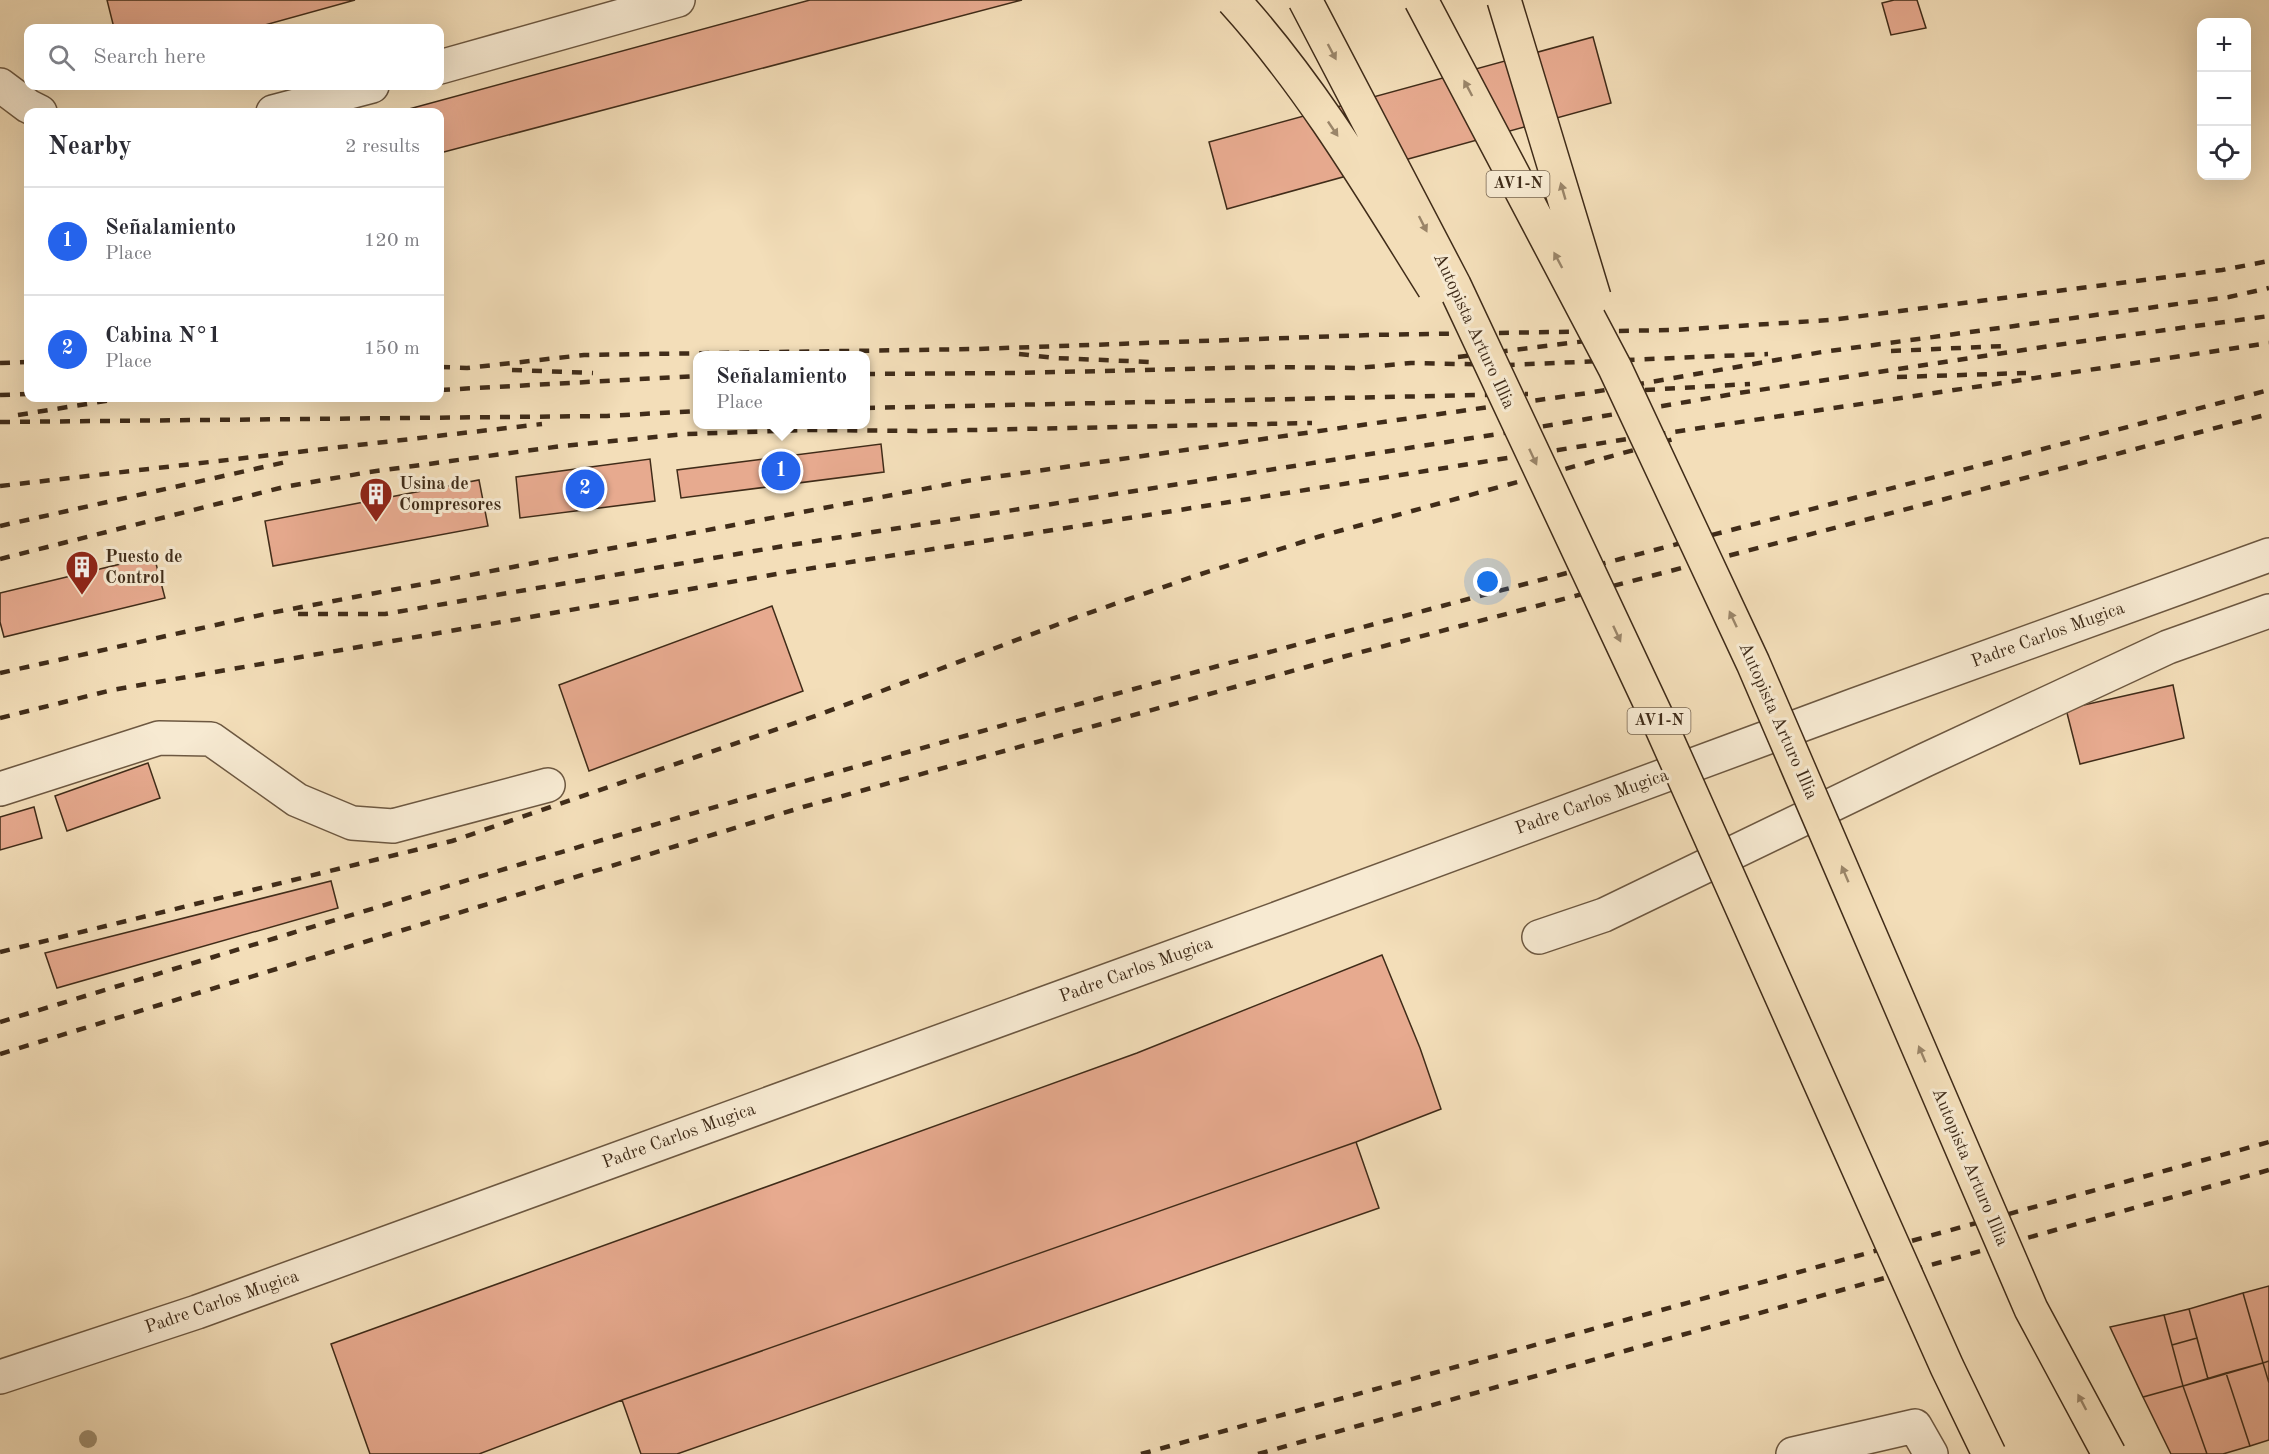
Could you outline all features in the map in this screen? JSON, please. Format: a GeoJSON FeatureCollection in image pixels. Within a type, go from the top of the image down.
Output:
{"type":"FeatureCollection","features":[{"type":"Feature","properties":{"kind":"highway"},"geometry":{"type":"LineString","coordinates":[[1233,0],[1255,24],[1302,85],[1348,152],[1516,421]]}},
{"type":"Feature","properties":{"kind":"highway","name":"Autopista Arturo Illia"},"geometry":{"type":"LineString","coordinates":[[1305,0],[1454,285],[1661,726],[1947,1367],[1989,1454]]}},
{"type":"Feature","properties":{"kind":"highway","name":"Autopista Arturo Illia"},"geometry":{"type":"LineString","coordinates":[[1421,0],[1615,368],[1753,663],[2031,1309],[2109,1454]]}},
{"type":"Feature","properties":{"kind":"highway"},"geometry":{"type":"LineString","coordinates":[[1504,0],[1615,368]]}},
{"type":"Feature","properties":{"kind":"street"},"geometry":{"type":"LineString","coordinates":[[444,66],[678,0]]}},
{"type":"Feature","properties":{"kind":"street"},"geometry":{"type":"LineString","coordinates":[[0,85],[32,108]]}},
{"type":"Feature","properties":{"kind":"street"},"geometry":{"type":"LineString","coordinates":[[288,108],[357,90]]}},
{"type":"Feature","properties":{"kind":"street","name":"Padre Carlos Mugica"},"geometry":{"type":"LineString","coordinates":[[0,1377],[197,1312],[2269,555]]}},
{"type":"Feature","properties":{"kind":"street"},"geometry":{"type":"LineString","coordinates":[[1539,936],[1604,915],[1914,765],[2168,647],[2269,610]]}},
{"type":"Feature","properties":{"kind":"street"},"geometry":{"type":"LineString","coordinates":[[0,789],[159,738],[211,739],[297,800],[352,823],[393,826],[548,785]]}},
{"type":"Feature","properties":{"kind":"street"},"geometry":{"type":"LineString","coordinates":[[1792,1454],[1915,1426],[1931,1454]]}},
{"type":"Feature","properties":{"kind":"building"},"geometry":{"type":"Polygon","coordinates":[[[107,0],[355,0],[268,24],[113,24],[107,0]]]}},
{"type":"Feature","properties":{"kind":"building"},"geometry":{"type":"Polygon","coordinates":[[[810,0],[1022,0],[444,152],[444,108],[413,108],[810,0]]]}},
{"type":"Feature","properties":{"kind":"building"},"geometry":{"type":"Polygon","coordinates":[[[1894,0],[1917,0],[1926,28],[1891,35],[1882,3],[1894,0]]]}},
{"type":"Feature","properties":{"kind":"building"},"geometry":{"type":"Polygon","coordinates":[[[1593,37],[1611,103],[1227,209],[1209,142],[1593,37]]]}},
{"type":"Feature","properties":{"kind":"building"},"geometry":{"type":"Polygon","coordinates":[[[881,444],[884,472],[681,498],[677,470],[881,444]]]}},
{"type":"Feature","properties":{"kind":"building"},"geometry":{"type":"Polygon","coordinates":[[[650,459],[655,501],[520,518],[516,477],[650,459]]]}},
{"type":"Feature","properties":{"kind":"building","name":"Usina de Compresores"},"geometry":{"type":"Polygon","coordinates":[[[479,480],[488,526],[273,566],[265,521],[479,480]]]}},
{"type":"Feature","properties":{"kind":"building","name":"Puesto de Control"},"geometry":{"type":"Polygon","coordinates":[[[154,556],[165,598],[4,637],[0,622],[0,593],[154,556]]]}},
{"type":"Feature","properties":{"kind":"building"},"geometry":{"type":"Polygon","coordinates":[[[772,606],[803,691],[589,771],[559,685],[772,606]]]}},
{"type":"Feature","properties":{"kind":"building"},"geometry":{"type":"Polygon","coordinates":[[[2173,685],[2184,738],[2080,764],[2066,709],[2173,685]]]}},
{"type":"Feature","properties":{"kind":"building"},"geometry":{"type":"Polygon","coordinates":[[[148,763],[160,798],[67,831],[55,796],[148,763]]]}},
{"type":"Feature","properties":{"kind":"building"},"geometry":{"type":"Polygon","coordinates":[[[34,807],[42,838],[0,850],[0,817],[34,807]]]}},
{"type":"Feature","properties":{"kind":"building"},"geometry":{"type":"Polygon","coordinates":[[[331,881],[338,908],[57,988],[45,953],[331,881]]]}},
{"type":"Feature","properties":{"kind":"building"},"geometry":{"type":"Polygon","coordinates":[[[1382,955],[1420,1048],[1441,1109],[1356,1142],[622,1400],[479,1454],[370,1454],[331,1344],[1137,1053],[1382,955]]]}},
{"type":"Feature","properties":{"kind":"building"},"geometry":{"type":"Polygon","coordinates":[[[1356,1142],[1379,1208],[677,1454],[641,1454],[622,1400],[1356,1142]]]}},
{"type":"Feature","properties":{"kind":"building"},"geometry":{"type":"Polygon","coordinates":[[[2269,1286],[2269,1361],[2263,1363],[2243,1293],[2269,1286]]]}},
{"type":"Feature","properties":{"kind":"building"},"geometry":{"type":"Polygon","coordinates":[[[2243,1293],[2263,1363],[2208,1379],[2189,1309],[2243,1293]]]}},
{"type":"Feature","properties":{"kind":"building"},"geometry":{"type":"Polygon","coordinates":[[[2189,1309],[2197,1338],[2172,1345],[2164,1315],[2189,1309]]]}},
{"type":"Feature","properties":{"kind":"building"},"geometry":{"type":"Polygon","coordinates":[[[2164,1315],[2183,1386],[2143,1397],[2110,1327],[2164,1315]]]}},
{"type":"Feature","properties":{"kind":"building"},"geometry":{"type":"Polygon","coordinates":[[[2197,1338],[2208,1379],[2183,1386],[2172,1345],[2197,1338]]]}},
{"type":"Feature","properties":{"kind":"building"},"geometry":{"type":"Polygon","coordinates":[[[2269,1361],[2269,1383],[2263,1363],[2269,1361]]]}},
{"type":"Feature","properties":{"kind":"building"},"geometry":{"type":"Polygon","coordinates":[[[2263,1363],[2269,1383],[2269,1440],[2250,1446],[2226,1373],[2263,1363]]]}},
{"type":"Feature","properties":{"kind":"building"},"geometry":{"type":"Polygon","coordinates":[[[2226,1373],[2250,1446],[2223,1454],[2207,1454],[2183,1386],[2226,1373]]]}},
{"type":"Feature","properties":{"kind":"building"},"geometry":{"type":"Polygon","coordinates":[[[2183,1386],[2207,1454],[2171,1454],[2143,1397],[2183,1386]]]}},
{"type":"Feature","properties":{"kind":"railway"},"geometry":{"type":"LineString","coordinates":[[846,351],[977,349],[1370,335],[1675,330],[1830,320],[2222,270],[2269,261]]}},
{"type":"Feature","properties":{"kind":"railway"},"geometry":{"type":"LineString","coordinates":[[0,673],[265,614],[966,481],[1588,393],[1822,352],[2229,297],[2269,288]]}},
{"type":"Feature","properties":{"kind":"railway"},"geometry":{"type":"LineString","coordinates":[[298,614],[385,614],[784,546],[1498,434],[1739,393],[2077,342],[2269,316]]}},
{"type":"Feature","properties":{"kind":"railway"},"geometry":{"type":"LineString","coordinates":[[1458,357],[1610,338]]}},
{"type":"Feature","properties":{"kind":"railway"},"geometry":{"type":"LineString","coordinates":[[0,718],[112,690],[788,572],[1640,437],[2269,343]]}},
{"type":"Feature","properties":{"kind":"railway"},"geometry":{"type":"LineString","coordinates":[[1891,351],[2005,346]]}},
{"type":"Feature","properties":{"kind":"railway"},"geometry":{"type":"LineString","coordinates":[[444,367],[467,368],[584,355],[693,353]]}},
{"type":"Feature","properties":{"kind":"railway"},"geometry":{"type":"LineString","coordinates":[[1019,354],[1055,358],[1151,362]]}},
{"type":"Feature","properties":{"kind":"railway"},"geometry":{"type":"LineString","coordinates":[[870,374],[1271,367],[1358,368],[1411,363],[1508,365],[1768,354]]}},
{"type":"Feature","properties":{"kind":"railway"},"geometry":{"type":"LineString","coordinates":[[0,363],[24,362]]}},
{"type":"Feature","properties":{"kind":"railway"},"geometry":{"type":"LineString","coordinates":[[512,370],[593,373]]}},
{"type":"Feature","properties":{"kind":"railway"},"geometry":{"type":"LineString","coordinates":[[1897,377],[2026,373]]}},
{"type":"Feature","properties":{"kind":"railway"},"geometry":{"type":"LineString","coordinates":[[444,390],[693,376]]}},
{"type":"Feature","properties":{"kind":"railway"},"geometry":{"type":"LineString","coordinates":[[1645,390],[1750,384]]}},
{"type":"Feature","properties":{"kind":"railway"},"geometry":{"type":"LineString","coordinates":[[0,1022],[794,784],[1077,705],[1587,568],[2269,390]]}},
{"type":"Feature","properties":{"kind":"railway"},"geometry":{"type":"LineString","coordinates":[[0,395],[24,394]]}},
{"type":"Feature","properties":{"kind":"railway"},"geometry":{"type":"LineString","coordinates":[[870,408],[1528,394]]}},
{"type":"Feature","properties":{"kind":"railway"},"geometry":{"type":"LineString","coordinates":[[18,415],[99,402]]}},
{"type":"Feature","properties":{"kind":"railway"},"geometry":{"type":"LineString","coordinates":[[0,422],[607,416],[693,411]]}},
{"type":"Feature","properties":{"kind":"railway"},"geometry":{"type":"LineString","coordinates":[[0,1054],[803,807],[1346,656],[2269,414]]}},
{"type":"Feature","properties":{"kind":"railway"},"geometry":{"type":"LineString","coordinates":[[0,559],[284,487],[369,472],[562,446],[686,434],[808,430],[924,431],[1312,423]]}},
{"type":"Feature","properties":{"kind":"railway"},"geometry":{"type":"LineString","coordinates":[[0,486],[542,424]]}},
{"type":"Feature","properties":{"kind":"railway"},"geometry":{"type":"LineString","coordinates":[[0,952],[452,841],[821,714],[1080,616],[1198,575],[1321,536],[1674,439]]}},
{"type":"Feature","properties":{"kind":"railway"},"geometry":{"type":"LineString","coordinates":[[0,526],[286,462]]}},
{"type":"Feature","properties":{"kind":"railway"},"geometry":{"type":"LineString","coordinates":[[1141,1454],[2269,1142]]}},
{"type":"Feature","properties":{"kind":"railway"},"geometry":{"type":"LineString","coordinates":[[1258,1454],[2269,1170]]}},
{"type":"Feature","properties":{"kind":"place","name":"Señalamiento"},"geometry":{"type":"Point","coordinates":[781,471]}},
{"type":"Feature","properties":{"kind":"place","name":"Cabina N°1"},"geometry":{"type":"Point","coordinates":[585,489]}},
{"type":"Feature","properties":{"kind":"place","name":"Usina de Compresores"},"geometry":{"type":"Point","coordinates":[376,523]}},
{"type":"Feature","properties":{"kind":"place","name":"Puesto de Control"},"geometry":{"type":"Point","coordinates":[82,596]}}]}
